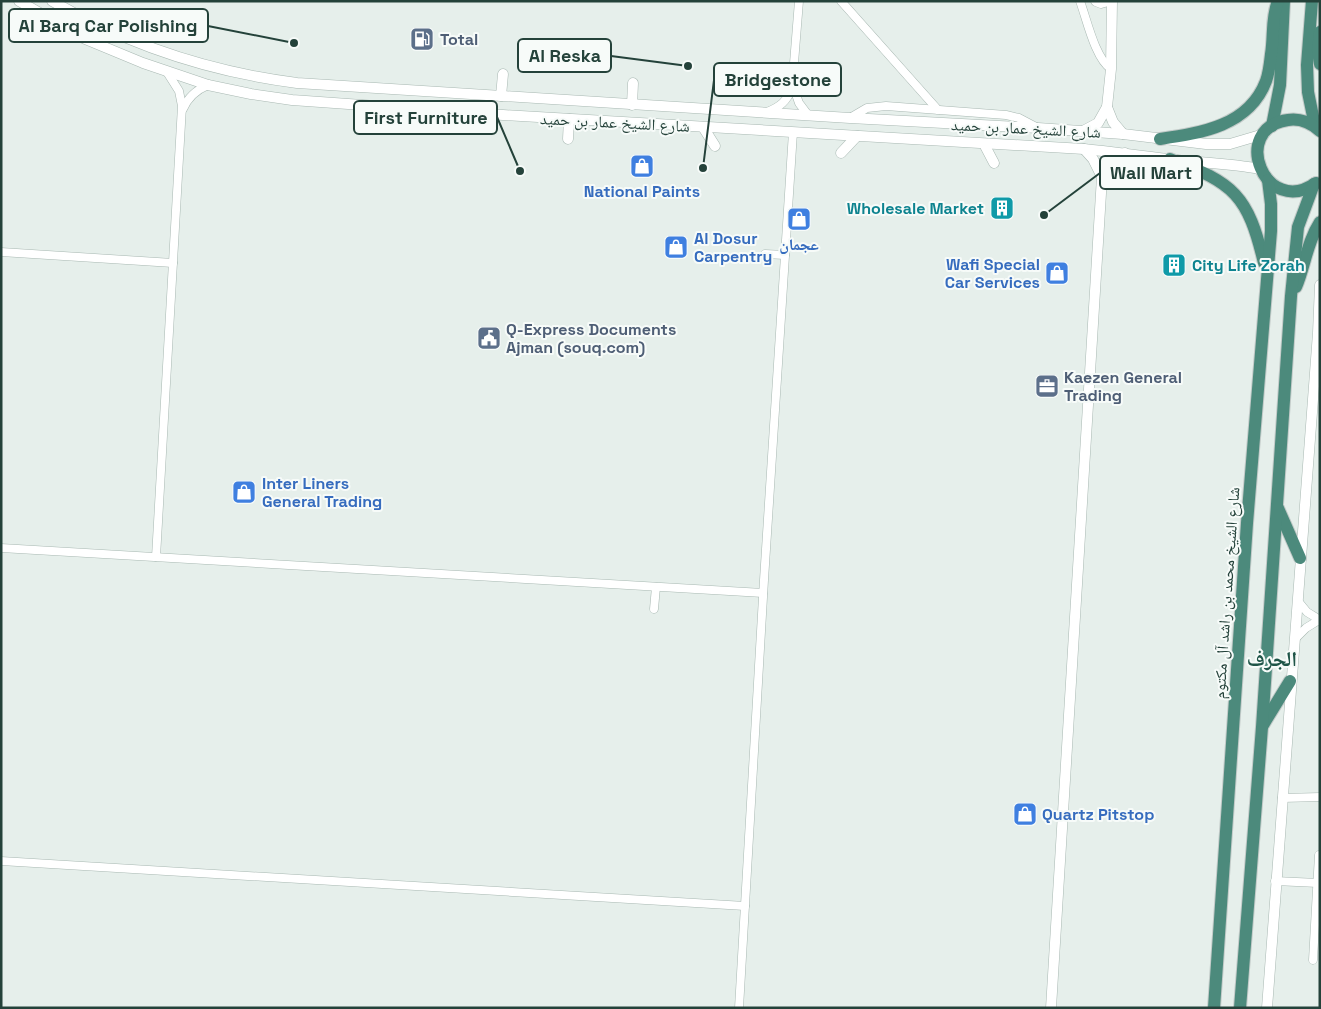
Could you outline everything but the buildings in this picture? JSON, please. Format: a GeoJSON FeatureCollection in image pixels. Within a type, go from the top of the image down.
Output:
{"type":"FeatureCollection","features":[{"type":"Feature","properties":{"kind":"highway"},"geometry":{"type":"LineString","coordinates":[[1160,139],[1210,130],[1226,124],[1248,108],[1257,98],[1266,81],[1268,72],[1274,18],[1278,1]]}},
{"type":"Feature","properties":{"kind":"highway"},"geometry":{"type":"LineString","coordinates":[[1284,1],[1280,85],[1268,130],[1258,151],[1258,160],[1260,169],[1274,186],[1290,191],[1298,190],[1317,181]]}},
{"type":"Feature","properties":{"kind":"highway"},"geometry":{"type":"LineString","coordinates":[[1312,1],[1307,78],[1317,129]]}},
{"type":"Feature","properties":{"kind":"highway"},"geometry":{"type":"LineString","coordinates":[[1320,32],[1318,51],[1320,64]]}},
{"type":"Feature","properties":{"kind":"highway"},"geometry":{"type":"LineString","coordinates":[[1268,130],[1282,120],[1294,119],[1305,121],[1317,129]]}},
{"type":"Feature","properties":{"kind":"highway"},"geometry":{"type":"LineString","coordinates":[[1170,159],[1215,178],[1237,196],[1246,208],[1255,227],[1267,275]]}},
{"type":"Feature","properties":{"kind":"highway","name":"شارع الشيخ محمد بن راشد آل مكتوم"},"geometry":{"type":"LineString","coordinates":[[1214,1008],[1246,533],[1271,218],[1268,180]]}},
{"type":"Feature","properties":{"kind":"highway"},"geometry":{"type":"LineString","coordinates":[[1241,1007],[1291,296],[1298,227],[1317,181]]}},
{"type":"Feature","properties":{"kind":"highway"},"geometry":{"type":"LineString","coordinates":[[1291,296],[1320,222]]}},
{"type":"Feature","properties":{"kind":"highway"},"geometry":{"type":"LineString","coordinates":[[1276,503],[1300,558]]}},
{"type":"Feature","properties":{"kind":"highway"},"geometry":{"type":"LineString","coordinates":[[1262,727],[1290,681]]}},
{"type":"Feature","properties":{"kind":"street","name":"شارع الشيخ عمار بن حميد"},"geometry":{"type":"LineString","coordinates":[[19,1],[91,42],[166,72],[208,85],[251,94],[313,103],[1084,149],[1230,164],[1260,169]]}},
{"type":"Feature","properties":{"kind":"street","name":"شارع الشيخ عمار بن حميد"},"geometry":{"type":"LineString","coordinates":[[52,1],[104,28],[185,60],[237,73],[318,86],[1038,128],[1124,134],[1218,144],[1242,142],[1268,130]]}},
{"type":"Feature","properties":{"kind":"street"},"geometry":{"type":"LineString","coordinates":[[767,112],[780,106],[792,88],[799,1]]}},
{"type":"Feature","properties":{"kind":"street"},"geometry":{"type":"LineString","coordinates":[[841,1],[938,110]]}},
{"type":"Feature","properties":{"kind":"street"},"geometry":{"type":"LineString","coordinates":[[1080,1],[1099,54],[1104,63],[1111,69]]}},
{"type":"Feature","properties":{"kind":"street"},"geometry":{"type":"LineString","coordinates":[[1082,132],[1098,122],[1107,107],[1111,69],[1110,1],[1101,3],[1096,1]]}},
{"type":"Feature","properties":{"kind":"street"},"geometry":{"type":"LineString","coordinates":[[156,557],[182,114],[179,91],[166,72]]}},
{"type":"Feature","properties":{"kind":"street"},"geometry":{"type":"LineString","coordinates":[[502,96],[503,74]]}},
{"type":"Feature","properties":{"kind":"street"},"geometry":{"type":"LineString","coordinates":[[793,82],[799,103],[808,115]]}},
{"type":"Feature","properties":{"kind":"street"},"geometry":{"type":"LineString","coordinates":[[632,104],[633,83]]}},
{"type":"Feature","properties":{"kind":"street"},"geometry":{"type":"LineString","coordinates":[[182,114],[191,96],[208,85]]}},
{"type":"Feature","properties":{"kind":"street"},"geometry":{"type":"LineString","coordinates":[[850,118],[867,108],[880,106],[1006,115],[1020,118],[1038,128]]}},
{"type":"Feature","properties":{"kind":"street"},"geometry":{"type":"LineString","coordinates":[[1107,107],[1113,122],[1124,134]]}},
{"type":"Feature","properties":{"kind":"street"},"geometry":{"type":"LineString","coordinates":[[568,139],[569,119]]}},
{"type":"Feature","properties":{"kind":"street"},"geometry":{"type":"LineString","coordinates":[[702,127],[715,146]]}},
{"type":"Feature","properties":{"kind":"street"},"geometry":{"type":"LineString","coordinates":[[739,1008],[792,132]]}},
{"type":"Feature","properties":{"kind":"street"},"geometry":{"type":"LineString","coordinates":[[841,153],[858,136]]}},
{"type":"Feature","properties":{"kind":"street"},"geometry":{"type":"LineString","coordinates":[[984,144],[994,163]]}},
{"type":"Feature","properties":{"kind":"street"},"geometry":{"type":"LineString","coordinates":[[1050,1008],[1102,177],[1093,159],[1084,149]]}},
{"type":"Feature","properties":{"kind":"street"},"geometry":{"type":"LineString","coordinates":[[1102,177],[1110,166],[1125,153]]}},
{"type":"Feature","properties":{"kind":"street"},"geometry":{"type":"LineString","coordinates":[[1,252],[173,263]]}},
{"type":"Feature","properties":{"kind":"street"},"geometry":{"type":"LineString","coordinates":[[765,254],[785,256]]}},
{"type":"Feature","properties":{"kind":"street"},"geometry":{"type":"LineString","coordinates":[[1267,1008],[1290,681],[1318,361],[1320,285]]}},
{"type":"Feature","properties":{"kind":"street"},"geometry":{"type":"LineString","coordinates":[[1,548],[763,593]]}},
{"type":"Feature","properties":{"kind":"street"},"geometry":{"type":"LineString","coordinates":[[654,609],[656,587]]}},
{"type":"Feature","properties":{"kind":"street"},"geometry":{"type":"LineString","coordinates":[[1295,639],[1306,628],[1319,620],[1307,612],[1298,601]]}},
{"type":"Feature","properties":{"kind":"street"},"geometry":{"type":"LineString","coordinates":[[1282,798],[1320,797]]}},
{"type":"Feature","properties":{"kind":"street"},"geometry":{"type":"LineString","coordinates":[[1313,960],[1319,854]]}},
{"type":"Feature","properties":{"kind":"street"},"geometry":{"type":"LineString","coordinates":[[1,861],[745,906]]}},
{"type":"Feature","properties":{"kind":"street"},"geometry":{"type":"LineString","coordinates":[[1275,881],[1318,883]]}},
{"type":"Feature","properties":{"kind":"place","name":"Total"},"geometry":{"type":"Point","coordinates":[422,39]}},
{"type":"Feature","properties":{"kind":"place","name":"Al Barq Car Polishing"},"geometry":{"type":"Point","coordinates":[294,43]}},
{"type":"Feature","properties":{"kind":"place","name":"Al Reska"},"geometry":{"type":"Point","coordinates":[688,66]}},
{"type":"Feature","properties":{"kind":"place","name":"National Paints"},"geometry":{"type":"Point","coordinates":[642,166]}},
{"type":"Feature","properties":{"kind":"place","name":"Bridgestone"},"geometry":{"type":"Point","coordinates":[703,168]}},
{"type":"Feature","properties":{"kind":"place","name":"First Furniture"},"geometry":{"type":"Point","coordinates":[520,171]}},
{"type":"Feature","properties":{"kind":"place","name":"Wholesale Market"},"geometry":{"type":"Point","coordinates":[1002,208]}},
{"type":"Feature","properties":{"kind":"place","name":"Wall Mart"},"geometry":{"type":"Point","coordinates":[1044,215]}},
{"type":"Feature","properties":{"kind":"place","name":"عجمان"},"geometry":{"type":"Point","coordinates":[799,219]}},
{"type":"Feature","properties":{"kind":"place","name":"Al Dosur Carpentry"},"geometry":{"type":"Point","coordinates":[676,247]}},
{"type":"Feature","properties":{"kind":"place","name":"City Life Zorah"},"geometry":{"type":"Point","coordinates":[1174,265]}},
{"type":"Feature","properties":{"kind":"place","name":"Wafi Special Car Services"},"geometry":{"type":"Point","coordinates":[1057,273]}},
{"type":"Feature","properties":{"kind":"place","name":"Q-Express Documents Ajman (souq.com)"},"geometry":{"type":"Point","coordinates":[489,338]}},
{"type":"Feature","properties":{"kind":"place","name":"Kaezen General Trading"},"geometry":{"type":"Point","coordinates":[1047,386]}},
{"type":"Feature","properties":{"kind":"place","name":"Inter Liners General Trading"},"geometry":{"type":"Point","coordinates":[244,492]}},
{"type":"Feature","properties":{"kind":"place","name":"Quartz Pitstop"},"geometry":{"type":"Point","coordinates":[1025,814]}},
{"type":"Feature","properties":{"kind":"district","name":"الجرف"},"geometry":{"type":"Point","coordinates":[1272,659]}}]}
